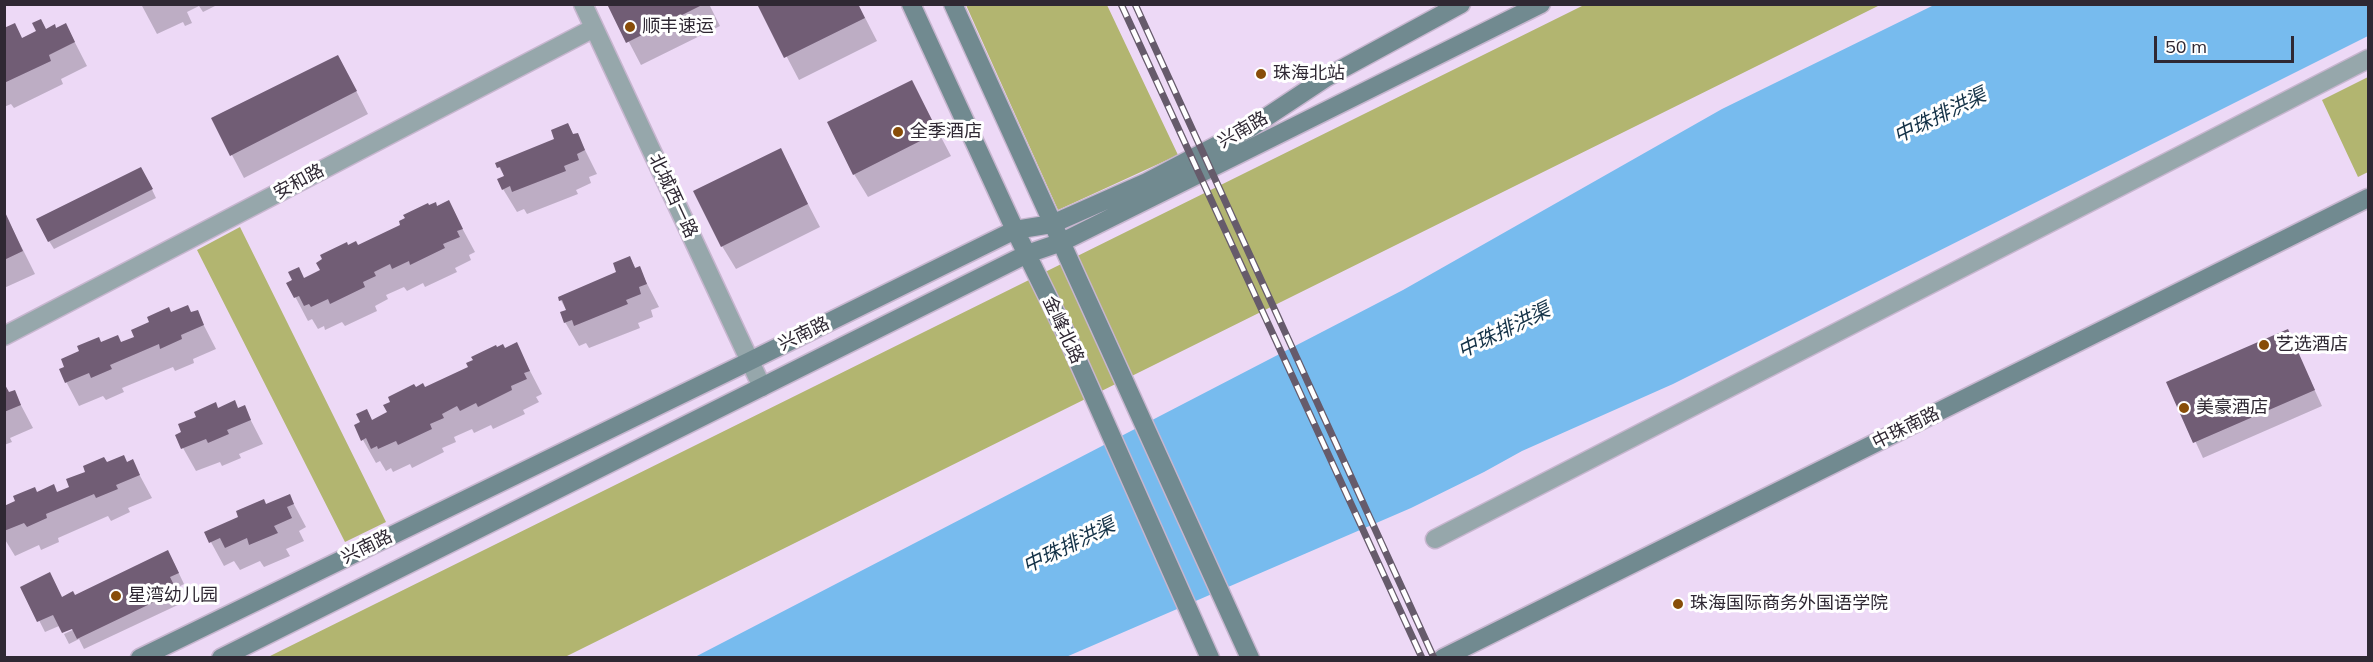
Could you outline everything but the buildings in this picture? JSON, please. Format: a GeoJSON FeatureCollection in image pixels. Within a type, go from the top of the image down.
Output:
{"type":"FeatureCollection","features":[{"type":"Feature","properties":{"kind":"street","name":"北城西一路"},"geometry":{"type":"LineString","coordinates":[[583,4],[762,387]]}},
{"type":"Feature","properties":{"kind":"street","name":"金峰北路"},"geometry":{"type":"LineString","coordinates":[[911,4],[1015,230],[1066,334],[1209,655]]}},
{"type":"Feature","properties":{"kind":"street","name":"金峰北路"},"geometry":{"type":"LineString","coordinates":[[953,4],[1250,657]]}},
{"type":"Feature","properties":{"kind":"street","name":"兴南路"},"geometry":{"type":"LineString","coordinates":[[140,657],[750,362],[1015,230],[1052,224],[1147,182],[1250,128],[1327,77],[1461,4]]}},
{"type":"Feature","properties":{"kind":"street","name":"兴南路"},"geometry":{"type":"LineString","coordinates":[[221,657],[1027,254],[1062,242],[1536,6]]}},
{"type":"Feature","properties":{"kind":"street","name":"安和路"},"geometry":{"type":"LineString","coordinates":[[4,336],[594,28]]}},
{"type":"Feature","properties":{"kind":"street"},"geometry":{"type":"LineString","coordinates":[[1434,538],[2368,59]]}},
{"type":"Feature","properties":{"kind":"street","name":"中珠南路"},"geometry":{"type":"LineString","coordinates":[[1443,657],[2366,205]]}},
{"type":"Feature","properties":{"kind":"green space"},"geometry":{"type":"Polygon","coordinates":[[[966,5],[1107,5],[1178,155],[1058,210],[966,5]]]}},
{"type":"Feature","properties":{"kind":"green space"},"geometry":{"type":"Polygon","coordinates":[[[1584,5],[1880,5],[565,657],[266,658],[1584,5]]]}},
{"type":"Feature","properties":{"kind":"green space"},"geometry":{"type":"Polygon","coordinates":[[[2368,77],[2368,172],[2358,177],[2322,100],[2368,77]]]}},
{"type":"Feature","properties":{"kind":"green space"},"geometry":{"type":"Polygon","coordinates":[[[240,227],[386,522],[345,542],[197,250],[240,227]]]}},
{"type":"Feature","properties":{"kind":"water","name":"中珠排洪渠"},"geometry":{"type":"Polygon","coordinates":[[[1934,5],[2368,5],[2368,36],[1673,384],[1522,451],[1411,508],[1066,657],[693,658],[1403,290],[1722,109],[1934,5]]]}},
{"type":"Feature","properties":{"kind":"railway"},"geometry":{"type":"LineString","coordinates":[[1121,4],[1422,658]]}},
{"type":"Feature","properties":{"kind":"railway"},"geometry":{"type":"LineString","coordinates":[[1135,4],[1434,658]]}},
{"type":"Feature","properties":{"kind":"place","name":"顺丰速运"},"geometry":{"type":"Point","coordinates":[630,27]}},
{"type":"Feature","properties":{"kind":"place","name":"珠海北站"},"geometry":{"type":"Point","coordinates":[1261,74]}},
{"type":"Feature","properties":{"kind":"place","name":"全季酒店"},"geometry":{"type":"Point","coordinates":[898,132]}},
{"type":"Feature","properties":{"kind":"place","name":"艺选酒店"},"geometry":{"type":"Point","coordinates":[2264,345]}},
{"type":"Feature","properties":{"kind":"place","name":"美豪酒店"},"geometry":{"type":"Point","coordinates":[2184,408]}},
{"type":"Feature","properties":{"kind":"place","name":"星湾幼儿园"},"geometry":{"type":"Point","coordinates":[116,596]}},
{"type":"Feature","properties":{"kind":"place","name":"珠海国际商务外国语学院"},"geometry":{"type":"Point","coordinates":[1678,604]}}]}
